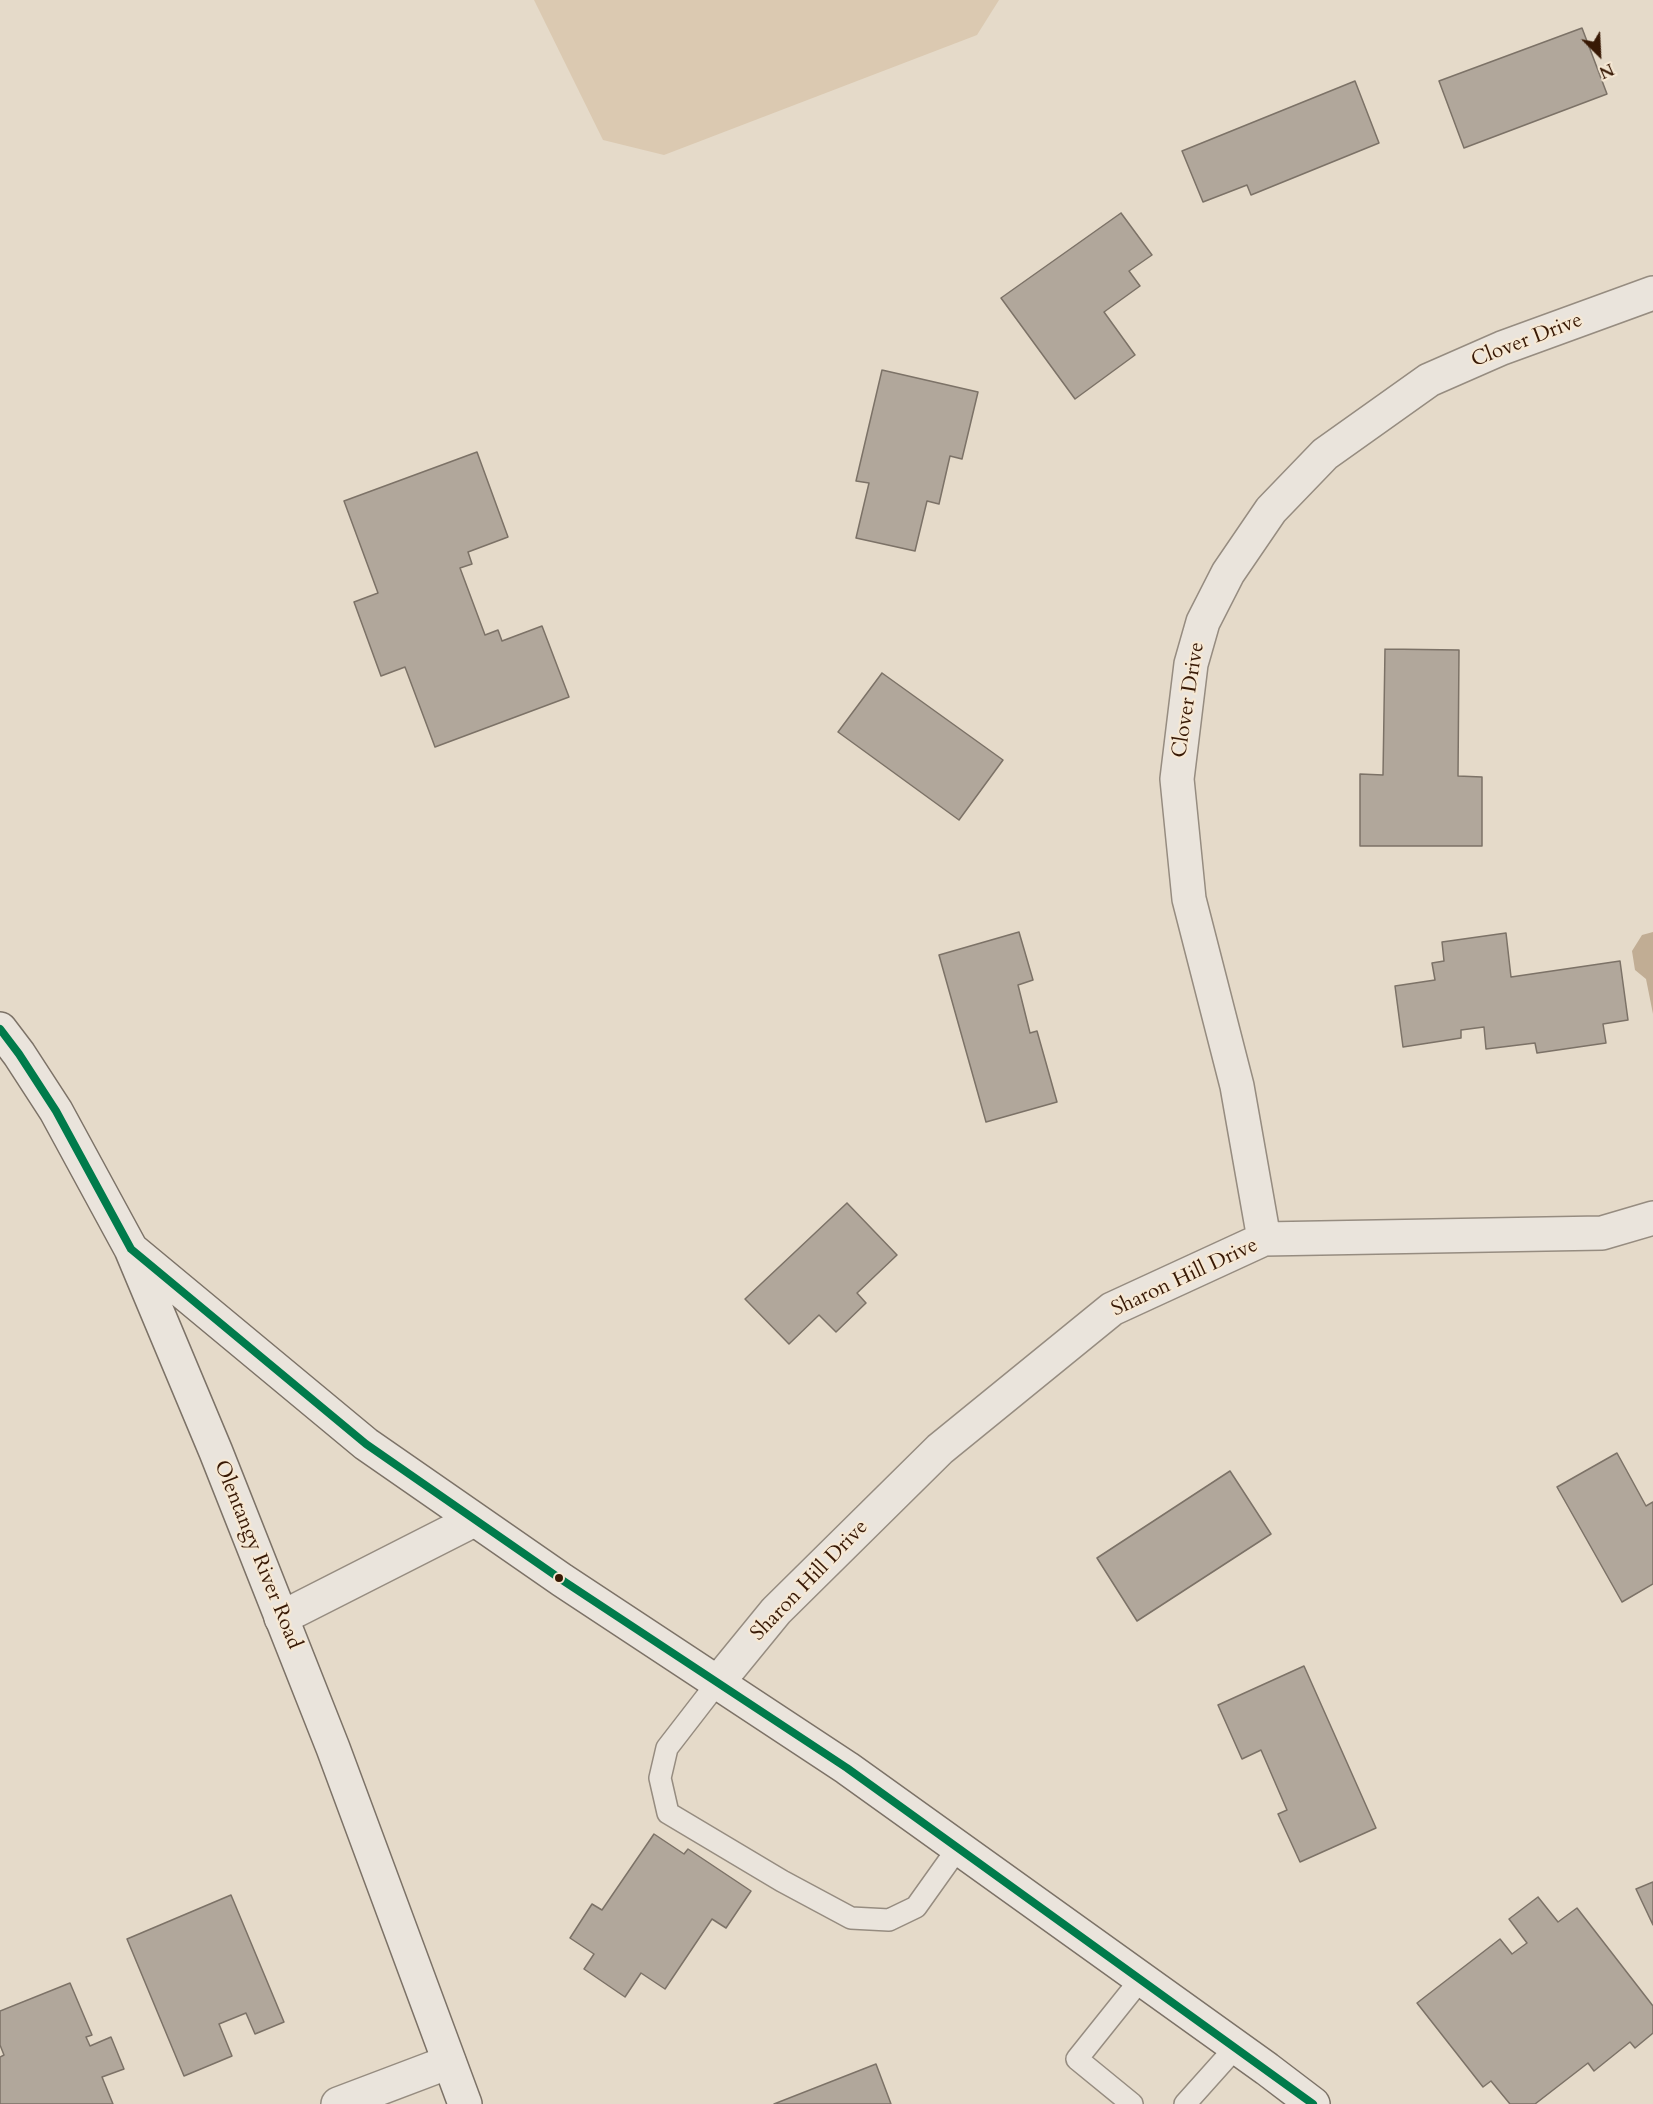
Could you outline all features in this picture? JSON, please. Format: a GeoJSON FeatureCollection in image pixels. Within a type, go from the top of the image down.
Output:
{"type":"FeatureCollection","features":[{"type":"Feature","properties":{"kind":"main road","name":"Clover Drive"},"geometry":{"type":"LineString","coordinates":[[1264,1239],[1237,1086],[1189,899],[1185,866],[1177,778],[1191,664],[1203,622],[1228,573],[1271,510],[1325,454],[1429,380],[1502,348],[1653,293]]}},
{"type":"Feature","properties":{"kind":"main road","name":"Olentangy River Road"},"geometry":{"type":"LineString","coordinates":[[0,1029],[56,1111],[131,1249],[216,1452],[333,1748],[465,2104]]}},
{"type":"Feature","properties":{"kind":"main road","name":"Sharon Hill Drive"},"geometry":{"type":"LineString","coordinates":[[718,1682],[776,1611],[940,1449],[1112,1309],[1264,1239],[1602,1233],[1653,1218]]}},
{"type":"Feature","properties":{"kind":"main road"},"geometry":{"type":"LineString","coordinates":[[131,1249],[366,1444],[562,1580],[847,1768],[1313,2104]]}},
{"type":"Feature","properties":{"kind":"main road"},"geometry":{"type":"LineString","coordinates":[[281,1618],[474,1520]]}},
{"type":"Feature","properties":{"kind":"main road"},"geometry":{"type":"LineString","coordinates":[[338,2104],[449,2062]]}},
{"type":"Feature","properties":{"kind":"lane"},"geometry":{"type":"LineString","coordinates":[[718,1682],[667,1748],[660,1778],[668,1814],[782,1881],[851,1918],[889,1920],[916,1907],[958,1848]]}},
{"type":"Feature","properties":{"kind":"lane"},"geometry":{"type":"LineString","coordinates":[[1132,2104],[1077,2059],[1140,1979]]}},
{"type":"Feature","properties":{"kind":"lane"},"geometry":{"type":"LineString","coordinates":[[1185,2104],[1236,2047]]}},
{"type":"Feature","properties":{"kind":"shaded area"},"geometry":{"type":"Polygon","coordinates":[[[534,0],[999,0],[977,35],[664,155],[603,140],[534,0]]]}},
{"type":"Feature","properties":{"kind":"shaded area"},"geometry":{"type":"Polygon","coordinates":[[[1653,932],[1653,1014],[1646,979],[1635,970],[1632,951],[1642,935],[1653,932]]]}},
{"type":"Feature","properties":{"kind":"building"},"geometry":{"type":"Polygon","coordinates":[[[1582,28],[1607,94],[1464,148],[1439,81],[1582,28]]]}},
{"type":"Feature","properties":{"kind":"building"},"geometry":{"type":"Polygon","coordinates":[[[1355,81],[1379,143],[1251,195],[1247,185],[1203,202],[1182,151],[1355,81]]]}},
{"type":"Feature","properties":{"kind":"building"},"geometry":{"type":"Polygon","coordinates":[[[1121,213],[1152,255],[1129,271],[1140,286],[1104,312],[1135,355],[1075,399],[1001,298],[1121,213]]]}},
{"type":"Feature","properties":{"kind":"building"},"geometry":{"type":"Polygon","coordinates":[[[882,370],[978,392],[962,459],[950,456],[939,504],[927,501],[915,551],[856,538],[869,483],[856,481],[882,370]]]}},
{"type":"Feature","properties":{"kind":"building"},"geometry":{"type":"Polygon","coordinates":[[[477,452],[508,537],[468,552],[472,564],[460,568],[485,635],[498,630],[502,641],[542,626],[569,697],[435,747],[405,667],[381,676],[354,602],[378,593],[344,501],[477,452]]]}},
{"type":"Feature","properties":{"kind":"building"},"geometry":{"type":"Polygon","coordinates":[[[1385,649],[1459,650],[1458,776],[1482,777],[1482,846],[1360,846],[1360,774],[1383,775],[1385,649]]]}},
{"type":"Feature","properties":{"kind":"building"},"geometry":{"type":"Polygon","coordinates":[[[882,673],[1003,760],[959,820],[838,732],[882,673]]]}},
{"type":"Feature","properties":{"kind":"building"},"geometry":{"type":"Polygon","coordinates":[[[1019,932],[1033,980],[1018,985],[1030,1033],[1037,1031],[1057,1102],[986,1122],[939,955],[1019,932]]]}},
{"type":"Feature","properties":{"kind":"building"},"geometry":{"type":"Polygon","coordinates":[[[1506,933],[1511,977],[1620,961],[1628,1020],[1603,1024],[1606,1043],[1537,1053],[1535,1043],[1486,1049],[1484,1027],[1461,1030],[1461,1038],[1403,1047],[1395,986],[1435,980],[1432,963],[1444,961],[1442,942],[1506,933]]]}},
{"type":"Feature","properties":{"kind":"building"},"geometry":{"type":"Polygon","coordinates":[[[847,1203],[897,1255],[857,1293],[866,1303],[836,1332],[819,1315],[789,1344],[745,1299],[847,1203]]]}},
{"type":"Feature","properties":{"kind":"building"},"geometry":{"type":"Polygon","coordinates":[[[1617,1453],[1646,1506],[1653,1502],[1653,1584],[1622,1602],[1557,1487],[1617,1453]]]}},
{"type":"Feature","properties":{"kind":"building"},"geometry":{"type":"Polygon","coordinates":[[[1230,1471],[1271,1534],[1137,1621],[1097,1558],[1230,1471]]]}},
{"type":"Feature","properties":{"kind":"building"},"geometry":{"type":"Polygon","coordinates":[[[1304,1666],[1376,1828],[1300,1862],[1278,1814],[1287,1810],[1261,1750],[1242,1759],[1218,1705],[1304,1666]]]}},
{"type":"Feature","properties":{"kind":"building"},"geometry":{"type":"Polygon","coordinates":[[[654,1834],[684,1854],[688,1849],[751,1891],[726,1928],[712,1919],[665,1989],[641,1973],[625,1997],[584,1969],[594,1954],[570,1938],[592,1904],[602,1910],[654,1834]]]}},
{"type":"Feature","properties":{"kind":"building"},"geometry":{"type":"Polygon","coordinates":[[[1653,1882],[1653,1925],[1636,1889],[1653,1882]]]}},
{"type":"Feature","properties":{"kind":"building"},"geometry":{"type":"Polygon","coordinates":[[[231,1895],[284,2022],[255,2034],[246,2013],[219,2024],[232,2056],[184,2076],[127,1939],[231,1895]]]}},
{"type":"Feature","properties":{"kind":"building"},"geometry":{"type":"Polygon","coordinates":[[[1538,1897],[1558,1922],[1577,1908],[1653,2006],[1653,2033],[1635,2048],[1630,2042],[1594,2071],[1588,2063],[1535,2104],[1510,2104],[1491,2081],[1483,2087],[1417,2003],[1500,1939],[1512,1954],[1527,1943],[1509,1919],[1538,1897]]]}},
{"type":"Feature","properties":{"kind":"building"},"geometry":{"type":"Polygon","coordinates":[[[70,1983],[92,2035],[86,2037],[90,2046],[111,2037],[124,2069],[102,2077],[113,2104],[0,2104],[0,2057],[4,2055],[0,2045],[0,2011],[70,1983]]]}},
{"type":"Feature","properties":{"kind":"building"},"geometry":{"type":"Polygon","coordinates":[[[876,2064],[891,2104],[774,2104],[876,2064]]]}},
{"type":"Feature","properties":{"kind":"transit line"},"geometry":{"type":"LineString","coordinates":[[0,1029],[56,1111],[131,1249],[366,1444],[562,1580],[847,1768],[1313,2104]]}}]}
